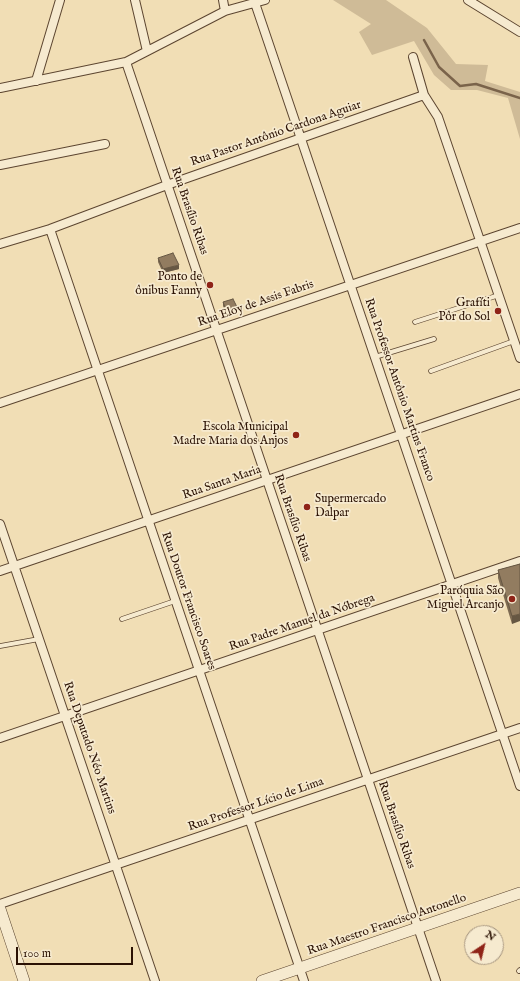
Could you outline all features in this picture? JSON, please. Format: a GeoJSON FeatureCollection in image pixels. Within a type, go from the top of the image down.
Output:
{"type":"FeatureCollection","features":[{"type":"Feature","properties":{"kind":"street"},"geometry":{"type":"LineString","coordinates":[[36,81],[60,0]]}},
{"type":"Feature","properties":{"kind":"street"},"geometry":{"type":"LineString","coordinates":[[135,0],[147,51]]}},
{"type":"Feature","properties":{"kind":"street"},"geometry":{"type":"LineString","coordinates":[[222,0],[225,11]]}},
{"type":"Feature","properties":{"kind":"street"},"geometry":{"type":"LineString","coordinates":[[0,88],[126,62],[225,11],[265,0]]}},
{"type":"Feature","properties":{"kind":"street"},"geometry":{"type":"LineString","coordinates":[[468,0],[520,32]]}},
{"type":"Feature","properties":{"kind":"street","name":"Rua Professor Antônio Martins Franco"},"geometry":{"type":"LineString","coordinates":[[255,3],[520,786]]}},
{"type":"Feature","properties":{"kind":"street"},"geometry":{"type":"LineString","coordinates":[[413,57],[424,95],[438,117],[520,358]]}},
{"type":"Feature","properties":{"kind":"street","name":"Rua Brasílio Ribas"},"geometry":{"type":"LineString","coordinates":[[126,62],[436,981]]}},
{"type":"Feature","properties":{"kind":"street","name":"Rua Pastor Antônio Cardona Aguiar"},"geometry":{"type":"LineString","coordinates":[[0,244],[50,229],[167,185],[424,95]]}},
{"type":"Feature","properties":{"kind":"street"},"geometry":{"type":"LineString","coordinates":[[0,165],[105,144]]}},
{"type":"Feature","properties":{"kind":"street","name":"Rua Eloy de Assis Fabris"},"geometry":{"type":"LineString","coordinates":[[0,403],[520,228]]}},
{"type":"Feature","properties":{"kind":"street","name":"Rua Doutor Francisco Soares"},"geometry":{"type":"LineString","coordinates":[[50,229],[304,981]]}},
{"type":"Feature","properties":{"kind":"street","name":"Rua Santa Maria"},"geometry":{"type":"LineString","coordinates":[[0,571],[520,394]]}},
{"type":"Feature","properties":{"kind":"street","name":"Rua Deputado Néo Martins"},"geometry":{"type":"LineString","coordinates":[[0,524],[155,981]]}},
{"type":"Feature","properties":{"kind":"street","name":"Rua Padre Manuel da Nóbrega"},"geometry":{"type":"LineString","coordinates":[[0,738],[520,562]]}},
{"type":"Feature","properties":{"kind":"street","name":"Rua Professor Lício de Lima"},"geometry":{"type":"LineString","coordinates":[[0,904],[520,728]]}},
{"type":"Feature","properties":{"kind":"street","name":"Rua Maestro Francisco Antonello"},"geometry":{"type":"LineString","coordinates":[[262,981],[520,893]]}},
{"type":"Feature","properties":{"kind":"street"},"geometry":{"type":"LineString","coordinates":[[0,909],[24,981]]}},
{"type":"Feature","properties":{"kind":"lane"},"geometry":{"type":"LineString","coordinates":[[415,322],[499,295]]}},
{"type":"Feature","properties":{"kind":"lane"},"geometry":{"type":"LineString","coordinates":[[375,357],[434,339]]}},
{"type":"Feature","properties":{"kind":"lane"},"geometry":{"type":"LineString","coordinates":[[430,371],[514,341]]}},
{"type":"Feature","properties":{"kind":"lane"},"geometry":{"type":"LineString","coordinates":[[122,619],[176,601]]}},
{"type":"Feature","properties":{"kind":"lane"},"geometry":{"type":"LineString","coordinates":[[0,646],[39,638]]}},
{"type":"Feature","properties":{"kind":"shaded area"},"geometry":{"type":"Polygon","coordinates":[[[333,0],[386,0],[427,28],[456,64],[488,65],[485,81],[520,92],[520,139],[508,98],[477,90],[451,90],[434,75],[414,41],[372,55],[359,32],[371,24],[333,0]]]}},
{"type":"Feature","properties":{"kind":"building"},"geometry":{"type":"Polygon","coordinates":[[[173,253],[179,265],[163,269],[158,258],[173,253]]]}},
{"type":"Feature","properties":{"kind":"building"},"geometry":{"type":"Polygon","coordinates":[[[233,299],[237,307],[226,310],[223,302],[233,299]]]}},
{"type":"Feature","properties":{"kind":"building","name":"Paróquia São Miguel Arcanjo"},"geometry":{"type":"Polygon","coordinates":[[[520,564],[520,614],[512,616],[498,570],[520,564]]]}},
{"type":"Feature","properties":{"kind":"waterway"},"geometry":{"type":"LineString","coordinates":[[424,40],[439,67],[460,86],[476,84],[520,98]]}},
{"type":"Feature","properties":{"kind":"place","name":"Ponto de ônibus Fanny"},"geometry":{"type":"Point","coordinates":[210,285]}},
{"type":"Feature","properties":{"kind":"place","name":"Grafíti Pôr do Sol"},"geometry":{"type":"Point","coordinates":[498,311]}},
{"type":"Feature","properties":{"kind":"place","name":"Escola Municipal Madre Maria dos Anjos"},"geometry":{"type":"Point","coordinates":[296,435]}},
{"type":"Feature","properties":{"kind":"place","name":"Supermercado Dalpar"},"geometry":{"type":"Point","coordinates":[307,507]}},
{"type":"Feature","properties":{"kind":"place","name":"Paróquia São Miguel Arcanjo"},"geometry":{"type":"Point","coordinates":[512,599]}}]}
